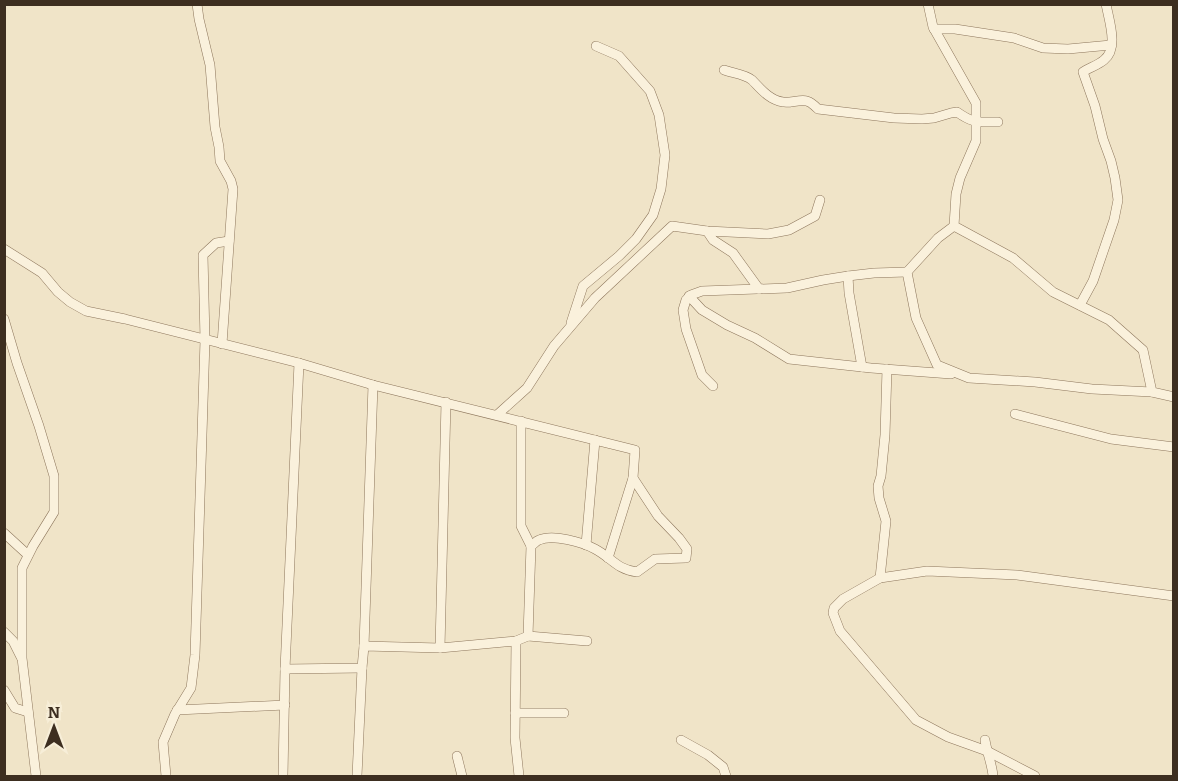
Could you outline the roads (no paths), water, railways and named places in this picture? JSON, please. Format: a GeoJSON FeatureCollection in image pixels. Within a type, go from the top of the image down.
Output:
{"type":"FeatureCollection","features":[{"type":"Feature","properties":{"kind":"street"},"geometry":{"type":"LineString","coordinates":[[197,4],[210,65],[220,161],[233,189],[222,344]]}},
{"type":"Feature","properties":{"kind":"street"},"geometry":{"type":"LineString","coordinates":[[1080,305],[1093,281],[1114,220],[1118,200],[1111,161],[1102,139],[1095,106],[1083,72],[1104,60],[1112,51],[1106,4]]}},
{"type":"Feature","properties":{"kind":"street"},"geometry":{"type":"LineString","coordinates":[[713,386],[702,375],[686,329],[683,310],[689,296],[702,291],[787,288],[848,276],[907,272],[938,238],[954,226],[956,194],[960,178],[976,141],[976,103],[934,29],[928,5]]}},
{"type":"Feature","properties":{"kind":"street"},"geometry":{"type":"LineString","coordinates":[[934,29],[955,29],[1014,38],[1043,48],[1068,49],[1111,45]]}},
{"type":"Feature","properties":{"kind":"street"},"geometry":{"type":"LineString","coordinates":[[569,328],[583,286],[636,239],[653,215],[661,189],[665,155],[659,115],[650,91],[619,56],[596,46]]}},
{"type":"Feature","properties":{"kind":"street"},"geometry":{"type":"LineString","coordinates":[[724,70],[753,80],[754,84],[774,99],[784,102],[810,102],[819,109],[894,118],[934,118],[957,112],[967,120],[998,122]]}},
{"type":"Feature","properties":{"kind":"street"},"geometry":{"type":"LineString","coordinates":[[497,415],[527,388],[554,346],[595,298],[672,226],[707,231],[768,234],[789,230],[815,216],[820,200]]}},
{"type":"Feature","properties":{"kind":"street"},"geometry":{"type":"LineString","coordinates":[[954,226],[1013,258],[1053,292],[1109,320],[1143,350],[1152,392]]}},
{"type":"Feature","properties":{"kind":"street"},"geometry":{"type":"LineString","coordinates":[[707,231],[713,240],[733,253],[759,289]]}},
{"type":"Feature","properties":{"kind":"street"},"geometry":{"type":"LineString","coordinates":[[166,777],[163,742],[177,710],[191,688],[195,655],[205,340],[203,255],[216,243],[229,241]]}},
{"type":"Feature","properties":{"kind":"street"},"geometry":{"type":"LineString","coordinates":[[4,249],[42,273],[58,292],[70,302],[86,310],[635,450],[633,478],[608,558]]}},
{"type":"Feature","properties":{"kind":"street"},"geometry":{"type":"LineString","coordinates":[[907,272],[916,318],[936,365],[969,378],[1152,392],[1173,397]]}},
{"type":"Feature","properties":{"kind":"street"},"geometry":{"type":"LineString","coordinates":[[848,276],[862,367]]}},
{"type":"Feature","properties":{"kind":"street"},"geometry":{"type":"LineString","coordinates":[[689,296],[702,310],[789,359],[960,375]]}},
{"type":"Feature","properties":{"kind":"street"},"geometry":{"type":"LineString","coordinates":[[4,319],[54,476],[54,512],[22,568],[22,658],[36,777]]}},
{"type":"Feature","properties":{"kind":"street"},"geometry":{"type":"LineString","coordinates":[[284,777],[285,669],[299,363]]}},
{"type":"Feature","properties":{"kind":"street"},"geometry":{"type":"LineString","coordinates":[[880,578],[886,521],[878,486],[885,435],[887,369]]}},
{"type":"Feature","properties":{"kind":"street"},"geometry":{"type":"LineString","coordinates":[[357,777],[373,385]]}},
{"type":"Feature","properties":{"kind":"street"},"geometry":{"type":"LineString","coordinates":[[440,648],[446,402]]}},
{"type":"Feature","properties":{"kind":"street"},"geometry":{"type":"LineString","coordinates":[[1015,414],[1111,439],[1173,447]]}},
{"type":"Feature","properties":{"kind":"street"},"geometry":{"type":"LineString","coordinates":[[521,421],[521,526],[531,546],[528,636]]}},
{"type":"Feature","properties":{"kind":"street"},"geometry":{"type":"LineString","coordinates":[[586,545],[595,440]]}},
{"type":"Feature","properties":{"kind":"street"},"geometry":{"type":"LineString","coordinates":[[531,546],[541,539],[565,538],[595,549],[625,570],[637,572],[655,559],[686,558],[687,549],[658,516],[633,478]]}},
{"type":"Feature","properties":{"kind":"street"},"geometry":{"type":"LineString","coordinates":[[4,533],[28,555]]}},
{"type":"Feature","properties":{"kind":"street"},"geometry":{"type":"LineString","coordinates":[[1035,777],[987,751],[948,737],[916,720],[840,631],[832,613],[834,608],[843,599],[880,578],[927,572],[1017,575],[1173,596]]}},
{"type":"Feature","properties":{"kind":"street"},"geometry":{"type":"LineString","coordinates":[[4,632],[13,641],[22,658]]}},
{"type":"Feature","properties":{"kind":"street"},"geometry":{"type":"LineString","coordinates":[[364,646],[440,648],[516,641],[528,636],[586,641]]}},
{"type":"Feature","properties":{"kind":"street"},"geometry":{"type":"LineString","coordinates":[[516,641],[515,738],[519,777]]}},
{"type":"Feature","properties":{"kind":"street"},"geometry":{"type":"LineString","coordinates":[[285,669],[362,668]]}},
{"type":"Feature","properties":{"kind":"street"},"geometry":{"type":"LineString","coordinates":[[4,690],[15,708],[28,712]]}},
{"type":"Feature","properties":{"kind":"street"},"geometry":{"type":"LineString","coordinates":[[177,710],[285,705]]}},
{"type":"Feature","properties":{"kind":"street"},"geometry":{"type":"LineString","coordinates":[[515,713],[564,713]]}},
{"type":"Feature","properties":{"kind":"street"},"geometry":{"type":"LineString","coordinates":[[681,740],[708,755],[723,767],[726,777]]}},
{"type":"Feature","properties":{"kind":"street"},"geometry":{"type":"LineString","coordinates":[[985,740],[992,763],[993,777]]}},
{"type":"Feature","properties":{"kind":"street"},"geometry":{"type":"LineString","coordinates":[[457,756],[462,777]]}}]}
